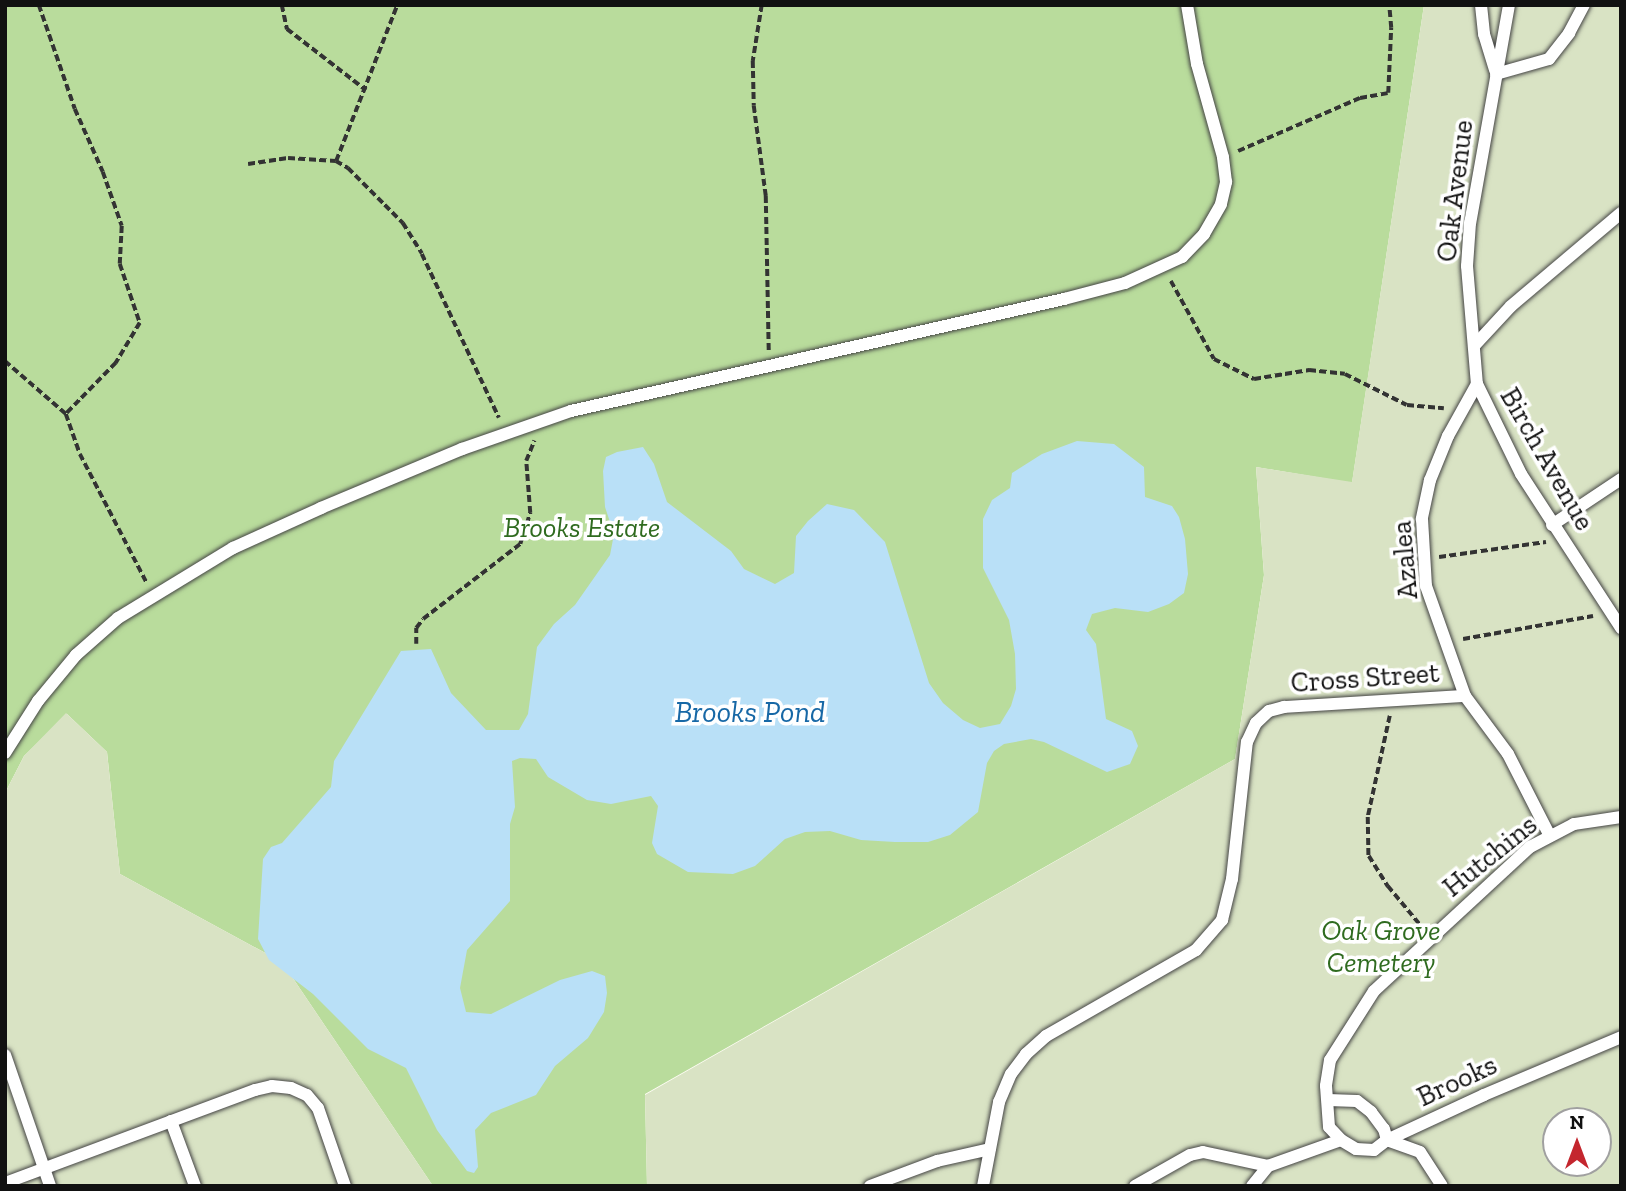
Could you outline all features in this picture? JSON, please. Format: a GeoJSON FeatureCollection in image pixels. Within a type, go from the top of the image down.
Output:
{"type":"FeatureCollection","features":[{"type":"Feature","properties":{"kind":"lane"},"geometry":{"type":"LineString","coordinates":[[5,752],[38,701],[76,655],[118,618],[153,594],[233,548],[506,432],[626,398],[769,369],[1064,299],[1125,283],[1182,257],[1204,234],[1221,204],[1226,182],[1223,158],[1197,64],[1187,5]]}},
{"type":"Feature","properties":{"kind":"lane"},"geometry":{"type":"LineString","coordinates":[[1481,5],[1484,34],[1496,74],[1549,59],[1569,33],[1584,5]]}},
{"type":"Feature","properties":{"kind":"lane","name":"Oak Avenue"},"geometry":{"type":"LineString","coordinates":[[1477,384],[1467,266],[1470,223],[1509,5]]}},
{"type":"Feature","properties":{"kind":"lane"},"geometry":{"type":"LineString","coordinates":[[1474,346],[1511,306],[1621,213]]}},
{"type":"Feature","properties":{"kind":"lane","name":"Azalea"},"geometry":{"type":"LineString","coordinates":[[1477,384],[1430,480],[1422,519],[1426,586],[1465,696],[1508,754],[1550,836]]}},
{"type":"Feature","properties":{"kind":"lane","name":"Birch Avenue"},"geometry":{"type":"LineString","coordinates":[[1477,384],[1521,474],[1621,628]]}},
{"type":"Feature","properties":{"kind":"lane"},"geometry":{"type":"LineString","coordinates":[[1552,525],[1621,479]]}},
{"type":"Feature","properties":{"kind":"lane","name":"Cross Street"},"geometry":{"type":"LineString","coordinates":[[990,1149],[999,1102],[1011,1074],[1026,1054],[1046,1036],[1196,950],[1222,920],[1232,879],[1247,742],[1256,723],[1269,711],[1284,707],[1465,696]]}},
{"type":"Feature","properties":{"kind":"lane","name":"Hutchins"},"geometry":{"type":"LineString","coordinates":[[1341,1140],[1329,1127],[1326,1113],[1330,1060],[1374,991],[1530,847],[1574,824],[1621,817]]}},
{"type":"Feature","properties":{"kind":"lane","name":"Brooks"},"geometry":{"type":"LineString","coordinates":[[1341,1140],[1364,1151],[1381,1147],[1387,1140],[1583,1051],[1621,1037]]}},
{"type":"Feature","properties":{"kind":"lane"},"geometry":{"type":"LineString","coordinates":[[5,1055],[50,1186]]}},
{"type":"Feature","properties":{"kind":"lane"},"geometry":{"type":"LineString","coordinates":[[5,1183],[272,1086],[291,1088],[307,1095],[318,1108],[345,1186]]}},
{"type":"Feature","properties":{"kind":"lane"},"geometry":{"type":"LineString","coordinates":[[1328,1100],[1357,1101],[1371,1112],[1384,1129],[1387,1140],[1420,1152],[1442,1186]]}},
{"type":"Feature","properties":{"kind":"lane"},"geometry":{"type":"LineString","coordinates":[[171,1121],[195,1186]]}},
{"type":"Feature","properties":{"kind":"lane"},"geometry":{"type":"LineString","coordinates":[[1252,1186],[1268,1166],[1341,1140]]}},
{"type":"Feature","properties":{"kind":"lane"},"geometry":{"type":"LineString","coordinates":[[870,1186],[937,1161],[990,1149],[983,1186]]}},
{"type":"Feature","properties":{"kind":"lane"},"geometry":{"type":"LineString","coordinates":[[1135,1186],[1190,1155],[1203,1152],[1268,1166]]}},
{"type":"Feature","properties":{"kind":"path"},"geometry":{"type":"LineString","coordinates":[[39,5],[75,110],[103,172],[122,226],[120,264],[140,323],[116,363],[66,414]]}},
{"type":"Feature","properties":{"kind":"path"},"geometry":{"type":"LineString","coordinates":[[282,5],[287,29],[366,90]]}},
{"type":"Feature","properties":{"kind":"path"},"geometry":{"type":"LineString","coordinates":[[337,161],[397,5]]}},
{"type":"Feature","properties":{"kind":"path"},"geometry":{"type":"LineString","coordinates":[[762,5],[753,72],[754,106],[766,196],[769,369]]}},
{"type":"Feature","properties":{"kind":"path"},"geometry":{"type":"LineString","coordinates":[[1223,158],[1360,98],[1388,93],[1391,28],[1389,5]]}},
{"type":"Feature","properties":{"kind":"path"},"geometry":{"type":"LineString","coordinates":[[248,164],[288,158],[337,161],[348,168],[403,223],[428,265],[506,432]]}},
{"type":"Feature","properties":{"kind":"path"},"geometry":{"type":"LineString","coordinates":[[1164,267],[1214,359],[1254,379],[1309,370],[1345,374],[1407,405],[1462,410]]}},
{"type":"Feature","properties":{"kind":"path"},"geometry":{"type":"LineString","coordinates":[[5,362],[66,414],[97,491],[153,594]]}},
{"type":"Feature","properties":{"kind":"path"},"geometry":{"type":"LineString","coordinates":[[415,644],[419,623],[520,544],[530,513],[526,461],[542,420]]}},
{"type":"Feature","properties":{"kind":"path"},"geometry":{"type":"LineString","coordinates":[[1423,558],[1517,548],[1562,538]]}},
{"type":"Feature","properties":{"kind":"path"},"geometry":{"type":"LineString","coordinates":[[1444,643],[1611,612]]}},
{"type":"Feature","properties":{"kind":"path"},"geometry":{"type":"LineString","coordinates":[[1393,701],[1368,817],[1369,856],[1388,886],[1431,937]]}},
{"type":"Feature","properties":{"kind":"green space","name":"Brooks Estate"},"geometry":{"type":"Polygon","coordinates":[[[5,5],[1424,5],[1352,483],[1256,467],[1264,575],[1235,759],[645,1094],[647,1186],[433,1186],[282,962],[120,874],[107,752],[67,714],[24,756],[5,793],[5,5]]]}},
{"type":"Feature","properties":{"kind":"green space","name":"Oak Grove Cemetery"},"geometry":{"type":"Polygon","coordinates":[[[1424,5],[1621,5],[1621,1186],[647,1186],[645,1095],[1235,759],[1264,575],[1256,467],[1352,482],[1424,5]]]}},
{"type":"Feature","properties":{"kind":"green space"},"geometry":{"type":"Polygon","coordinates":[[[66,713],[107,752],[120,874],[282,962],[433,1186],[5,1186],[5,793],[24,756],[66,713]]]}},
{"type":"Feature","properties":{"kind":"water","name":"Brooks Pond"},"geometry":{"type":"Polygon","coordinates":[[[1077,441],[1114,444],[1144,467],[1145,497],[1172,506],[1179,517],[1185,539],[1188,574],[1184,593],[1169,604],[1148,612],[1115,608],[1092,614],[1086,630],[1096,644],[1106,719],[1132,731],[1138,746],[1130,764],[1107,772],[1044,742],[1031,739],[1004,744],[994,751],[987,763],[978,812],[950,835],[928,842],[895,842],[861,840],[830,831],[805,832],[785,839],[755,866],[733,874],[688,872],[657,854],[652,843],[658,806],[651,796],[611,804],[587,800],[548,777],[536,759],[520,758],[512,761],[515,807],[510,824],[510,901],[467,950],[460,988],[466,1012],[491,1014],[560,980],[592,971],[605,976],[607,993],[604,1012],[588,1038],[555,1066],[536,1095],[491,1113],[475,1130],[478,1167],[474,1173],[467,1171],[437,1130],[406,1068],[368,1049],[313,994],[269,960],[258,939],[263,859],[271,847],[282,843],[331,787],[334,761],[401,651],[431,649],[451,693],[486,730],[519,730],[528,714],[537,647],[554,624],[575,605],[610,555],[614,534],[605,507],[603,471],[606,457],[643,447],[654,464],[667,502],[731,551],[744,569],[775,584],[794,573],[796,536],[808,521],[827,504],[854,510],[885,542],[929,683],[943,703],[963,720],[980,728],[1000,724],[1011,706],[1016,689],[1015,654],[1009,620],[983,568],[983,519],[992,500],[1010,488],[1012,473],[1042,454],[1077,441]]]}}]}
